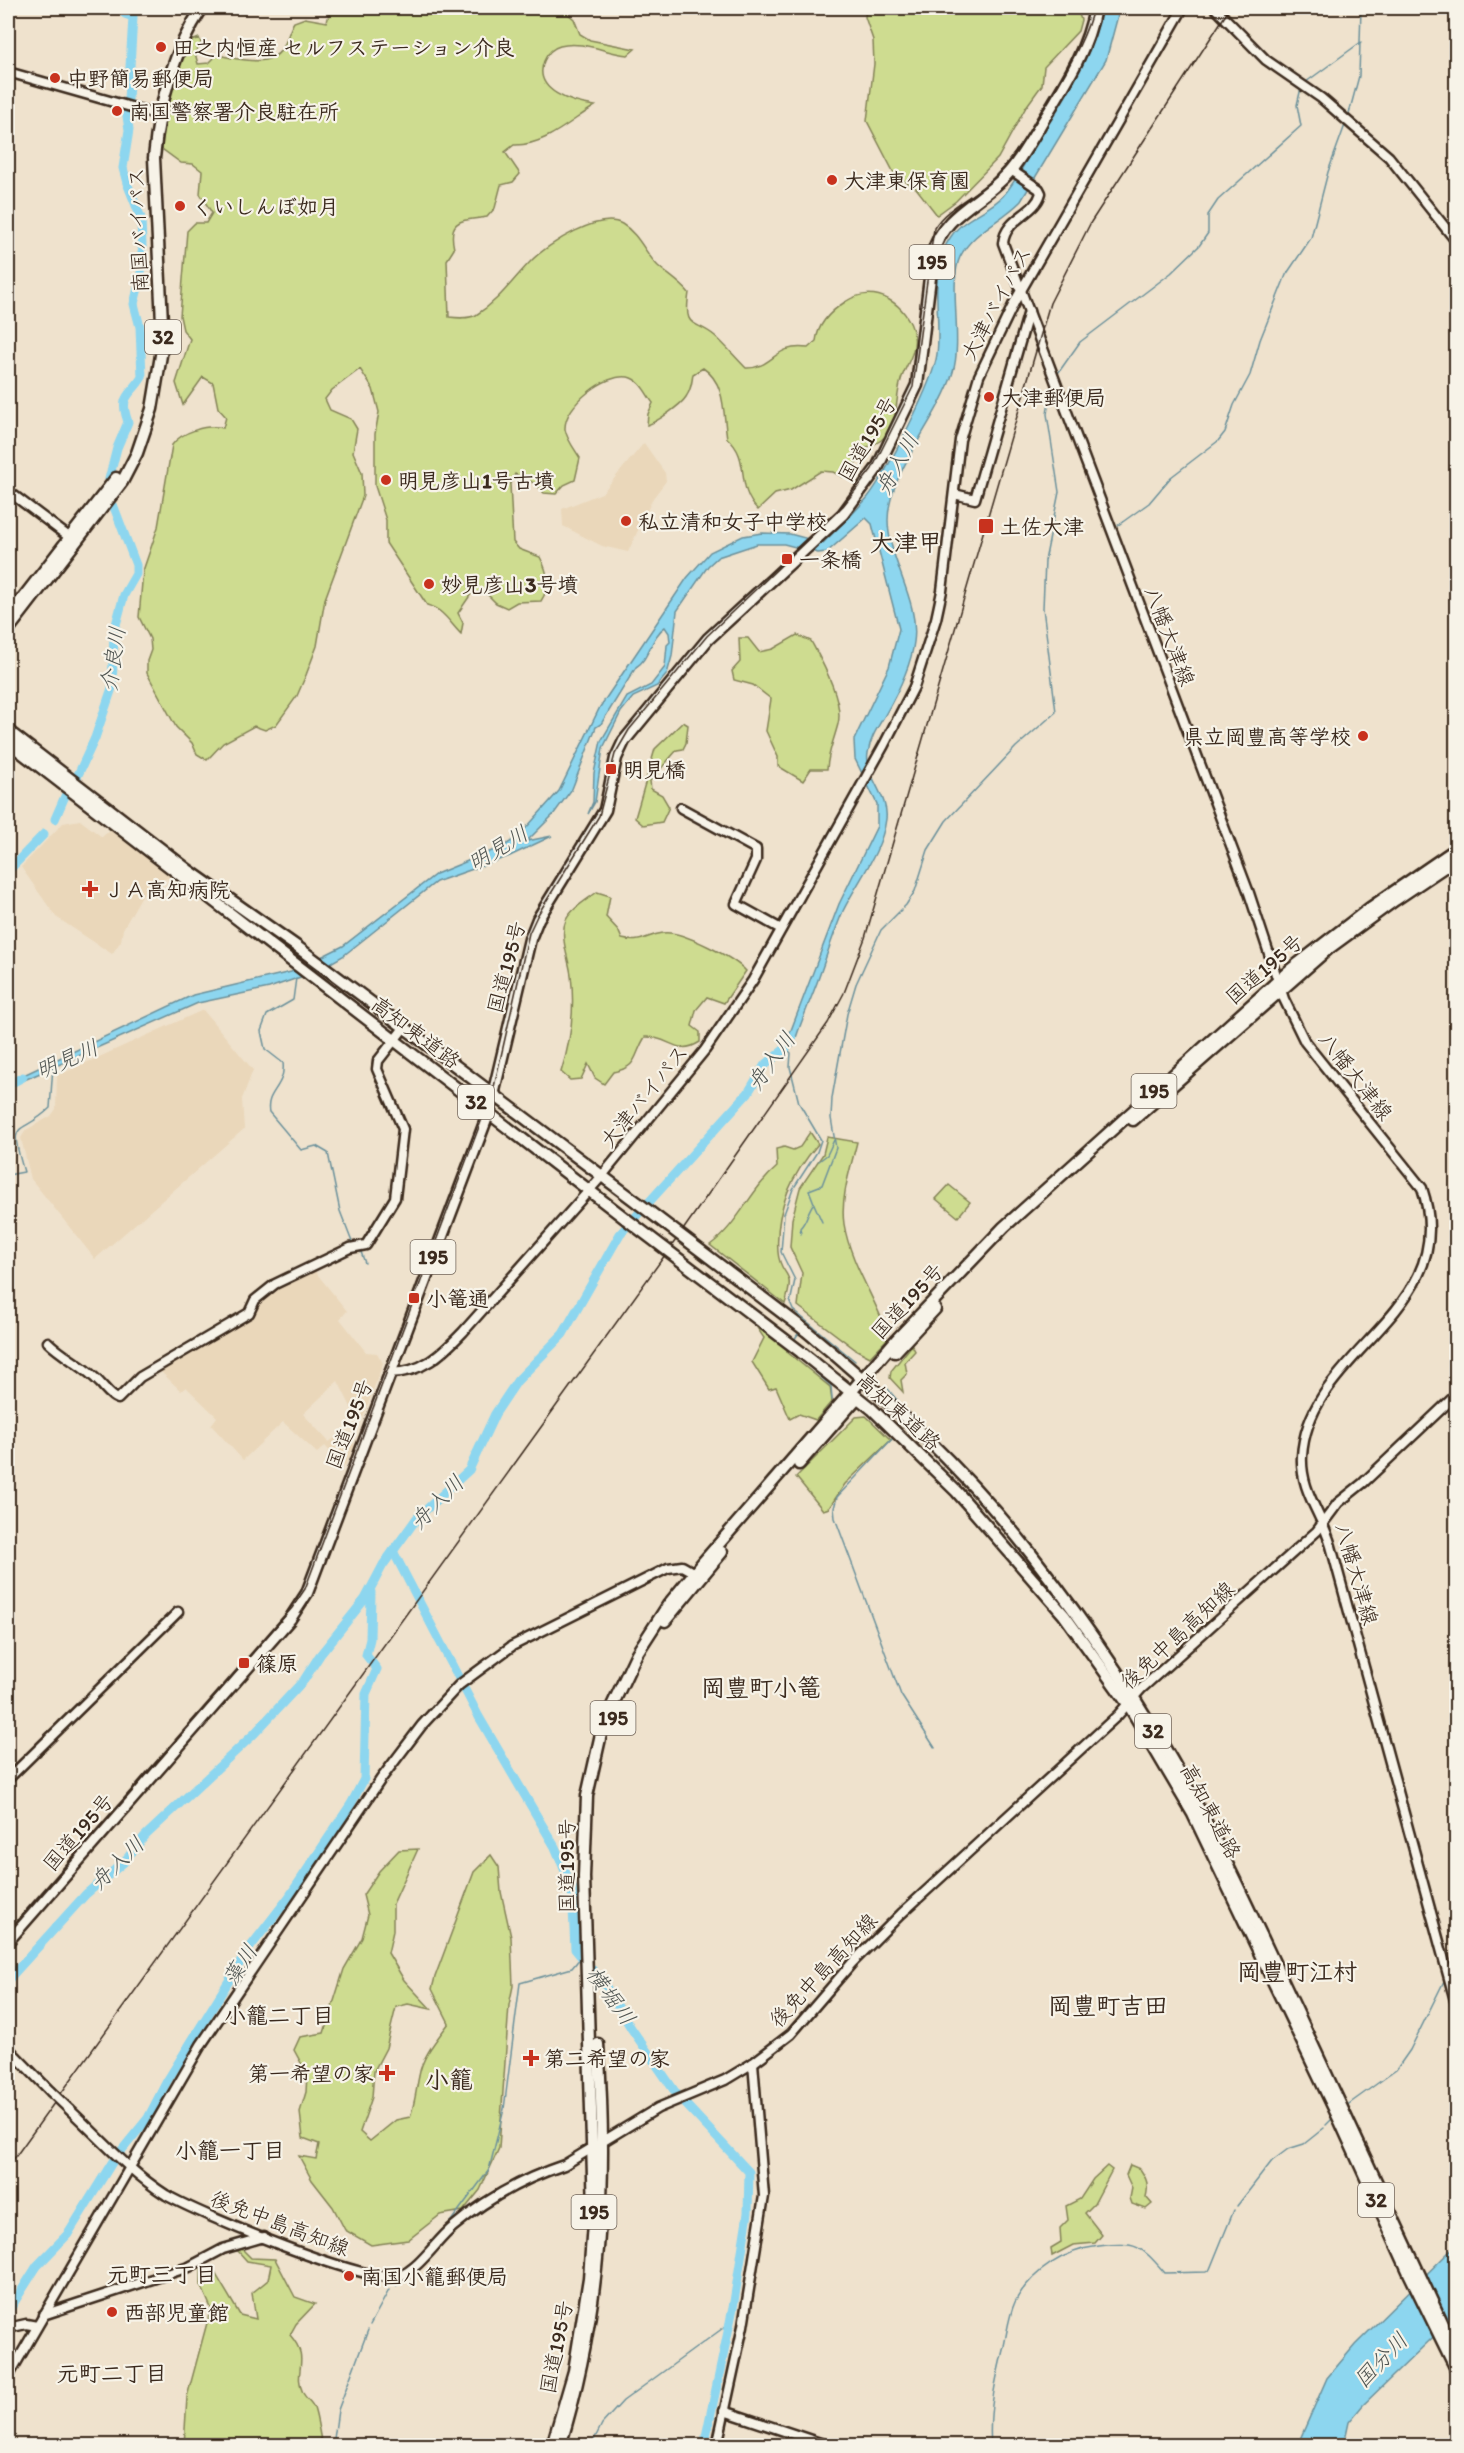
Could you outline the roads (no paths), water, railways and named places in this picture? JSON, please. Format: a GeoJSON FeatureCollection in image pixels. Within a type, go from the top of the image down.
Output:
{"type":"FeatureCollection","features":[{"type":"Feature","properties":{"kind":"highway","name":"南国バイパス"},"geometry":{"type":"LineString","coordinates":[[8,630],[117,478],[140,425],[153,375],[156,343],[148,157],[155,114],[169,56],[194,8]]}},
{"type":"Feature","properties":{"kind":"highway","name":"南国バイパス"},"geometry":{"type":"LineString","coordinates":[[155,114],[175,58],[202,8]]}},
{"type":"Feature","properties":{"kind":"highway","name":"国道195号"},"geometry":{"type":"LineString","coordinates":[[8,1941],[300,1605],[489,1112],[530,939],[538,919],[605,810],[616,758],[624,741],[708,639],[816,540],[854,501],[877,468],[915,393],[921,368],[933,253],[940,234],[949,222],[1014,172],[1076,64],[1090,32],[1095,8]]}},
{"type":"Feature","properties":{"kind":"highway","name":"南国バイパス"},"geometry":{"type":"LineString","coordinates":[[8,617],[71,541]]}},
{"type":"Feature","properties":{"kind":"highway","name":"高知東道路"},"geometry":{"type":"LineString","coordinates":[[8,731],[188,870],[311,958],[806,1330],[894,1406],[954,1465],[1033,1556],[1199,1809],[1415,2275],[1456,2353]]}},
{"type":"Feature","properties":{"kind":"highway","name":"高知東道路"},"geometry":{"type":"LineString","coordinates":[[8,742],[872,1408],[957,1492],[1046,1593],[1130,1701]]}},
{"type":"Feature","properties":{"kind":"highway","name":"国道195号"},"geometry":{"type":"LineString","coordinates":[[560,2445],[580,2375],[593,2297],[602,2213],[590,1955],[591,1825],[596,1778],[604,1745],[635,1668],[658,1630],[698,1575],[866,1381],[933,1310],[1056,1187],[1343,928],[1456,849]]}},
{"type":"Feature","properties":{"kind":"highway","name":"国道195号"},"geometry":{"type":"LineString","coordinates":[[1280,985],[1366,920],[1456,859]]}},
{"type":"Feature","properties":{"kind":"highway","name":"国道195号"},"geometry":{"type":"LineString","coordinates":[[552,2445],[574,2372],[588,2278],[598,2144]]}},
{"type":"Feature","properties":{"kind":"highway","name":"高知東道路"},"geometry":{"type":"LineString","coordinates":[[1446,2337],[1456,2369]]}},
{"type":"Feature","properties":{"kind":"main road","name":"大津バイパス"},"geometry":{"type":"LineString","coordinates":[[389,1373],[405,1373],[418,1369],[443,1354],[601,1177],[705,1050],[753,980],[884,745],[925,658],[942,591],[960,440],[979,376],[995,338],[1184,8]]}},
{"type":"Feature","properties":{"kind":"main road"},"geometry":{"type":"LineString","coordinates":[[1215,8],[1266,60],[1321,98],[1389,157],[1456,241]]}},
{"type":"Feature","properties":{"kind":"main road"},"geometry":{"type":"LineString","coordinates":[[8,72],[155,114]]}},
{"type":"Feature","properties":{"kind":"main road","name":"八幡大津線"},"geometry":{"type":"LineString","coordinates":[[1014,172],[1041,193],[1039,200],[1011,223],[1003,243],[1249,893],[1280,985],[1305,1042],[1422,1188],[1432,1211],[1436,1245]]}},
{"type":"Feature","properties":{"kind":"main road"},"geometry":{"type":"LineString","coordinates":[[954,494],[975,499],[1029,310]]}},
{"type":"Feature","properties":{"kind":"main road"},"geometry":{"type":"LineString","coordinates":[[8,491],[71,541]]}},
{"type":"Feature","properties":{"kind":"main road"},"geometry":{"type":"LineString","coordinates":[[681,808],[756,849],[756,860],[736,899],[736,904],[782,929]]}},
{"type":"Feature","properties":{"kind":"main road"},"geometry":{"type":"LineString","coordinates":[[48,1342],[58,1352],[88,1370],[112,1396],[118,1399],[140,1377],[249,1313],[255,1300],[274,1284],[350,1248],[366,1245],[395,1198],[399,1178],[402,1124],[377,1069],[378,1061],[403,1029]]}},
{"type":"Feature","properties":{"kind":"main road","name":"八幡大津線"},"geometry":{"type":"LineString","coordinates":[[1432,1265],[1416,1295],[1326,1396],[1308,1424],[1302,1458],[1307,1496],[1324,1524],[1456,2004]]}},
{"type":"Feature","properties":{"kind":"main road","name":"後免中島高知線"},"geometry":{"type":"LineString","coordinates":[[8,2049],[129,2167],[166,2195],[264,2237],[354,2271],[381,2277],[401,2276],[453,2227],[474,2212],[548,2168],[564,2165],[681,2098],[725,2080],[753,2063],[795,2029],[852,1963],[901,1914],[1324,1524],[1338,1503],[1363,1483],[1456,1395]]}},
{"type":"Feature","properties":{"kind":"main road"},"geometry":{"type":"LineString","coordinates":[[8,2378],[201,2045],[381,1779],[422,1725],[462,1683],[521,1640],[662,1571],[682,1566],[698,1575]]}},
{"type":"Feature","properties":{"kind":"main road"},"geometry":{"type":"LineString","coordinates":[[8,1779],[178,1612]]}},
{"type":"Feature","properties":{"kind":"main road"},"geometry":{"type":"LineString","coordinates":[[717,2445],[743,2326],[764,2196],[753,2063]]}},
{"type":"Feature","properties":{"kind":"main road"},"geometry":{"type":"LineString","coordinates":[[44,2315],[189,2267],[223,2249],[264,2237]]}},
{"type":"Feature","properties":{"kind":"main road"},"geometry":{"type":"LineString","coordinates":[[8,2328],[26,2324],[37,2326]]}},
{"type":"Feature","properties":{"kind":"main road"},"geometry":{"type":"LineString","coordinates":[[724,2411],[829,2445]]}},
{"type":"Feature","properties":{"kind":"water"},"geometry":{"type":"Polygon","coordinates":[[[1102,8],[1120,8],[1106,60],[1021,201],[972,240],[960,257],[955,281],[957,344],[953,372],[937,408],[905,464],[890,502],[889,535],[915,626],[914,642],[907,671],[872,738],[868,753],[870,770],[886,810],[884,831],[874,855],[843,911],[793,1047],[789,1049],[785,1046],[839,904],[877,826],[877,804],[855,759],[854,740],[889,667],[899,629],[872,524],[866,518],[827,552],[818,553],[784,544],[757,544],[718,557],[708,566],[677,611],[672,656],[667,674],[657,686],[633,697],[621,712],[603,748],[595,802],[588,814],[593,802],[594,773],[601,741],[627,697],[651,685],[665,667],[667,645],[670,642],[669,633],[665,627],[656,636],[644,659],[636,667],[601,724],[596,727],[572,789],[553,815],[527,841],[552,836],[510,856],[436,882],[343,956],[315,972],[269,988],[198,1003],[13,1085],[13,1080],[193,995],[291,972],[343,946],[436,874],[504,846],[518,837],[559,791],[600,707],[687,578],[710,552],[743,536],[762,533],[790,534],[823,543],[868,497],[876,485],[897,449],[927,385],[937,354],[937,280],[943,251],[955,231],[997,202],[1013,183],[1076,78],[1092,44],[1102,8]]]}},
{"type":"Feature","properties":{"kind":"water","name":"国分川"},"geometry":{"type":"Polygon","coordinates":[[[1456,2245],[1456,2315],[1363,2405],[1349,2422],[1344,2445],[1297,2446],[1327,2378],[1355,2345],[1456,2245]]]}},
{"type":"Feature","properties":{"kind":"waterway","name":"介良川"},"geometry":{"type":"LineString","coordinates":[[127,8],[125,14],[133,17],[127,116],[129,130],[123,168],[141,218],[142,247]]}},
{"type":"Feature","properties":{"kind":"waterway"},"geometry":{"type":"LineString","coordinates":[[1348,117],[1359,76],[1361,8]]}},
{"type":"Feature","properties":{"kind":"waterway"},"geometry":{"type":"LineString","coordinates":[[1306,82],[1361,42]]}},
{"type":"Feature","properties":{"kind":"waterway"},"geometry":{"type":"LineString","coordinates":[[1056,376],[1080,342],[1171,273],[1199,246],[1208,233],[1208,215],[1218,200],[1301,126],[1297,105],[1301,88]]}},
{"type":"Feature","properties":{"kind":"waterway"},"geometry":{"type":"LineString","coordinates":[[1117,526],[1149,503],[1171,477],[1218,441],[1225,432],[1234,405],[1250,375],[1260,340],[1286,275],[1311,238],[1328,172],[1345,125]]}},
{"type":"Feature","properties":{"kind":"waterway","name":"介良川"},"geometry":{"type":"LineString","coordinates":[[109,479],[117,448],[128,422],[124,406],[125,400],[142,377],[140,327],[134,304],[141,276],[142,252]]}},
{"type":"Feature","properties":{"kind":"waterway"},"geometry":{"type":"LineString","coordinates":[[801,1234],[800,1228],[814,1203],[809,1190],[822,1185],[836,1148],[831,1118],[832,1098],[847,1014],[856,984],[881,930],[906,905],[915,891],[928,850],[946,821],[1016,747],[1056,712],[1043,608],[1045,561],[1059,492],[1047,414],[1052,383]]}},
{"type":"Feature","properties":{"kind":"waterway","name":"介良川"},"geometry":{"type":"LineString","coordinates":[[77,777],[95,738],[112,688],[114,632],[124,595],[136,574],[136,565],[114,507]]}},
{"type":"Feature","properties":{"kind":"waterway","name":"介良川"},"geometry":{"type":"LineString","coordinates":[[55,819],[65,796]]}},
{"type":"Feature","properties":{"kind":"waterway","name":"介良川"},"geometry":{"type":"LineString","coordinates":[[8,871],[44,834]]}},
{"type":"Feature","properties":{"kind":"waterway"},"geometry":{"type":"LineString","coordinates":[[296,978],[293,1000],[267,1015],[261,1031],[265,1049],[283,1063],[282,1078],[270,1099],[269,1112],[301,1150],[316,1146],[328,1153],[340,1211],[352,1242]]}},
{"type":"Feature","properties":{"kind":"waterway","name":"舟入川"},"geometry":{"type":"LineString","coordinates":[[8,1980],[86,1894],[124,1862],[145,1836],[254,1734],[304,1680],[320,1655],[365,1599],[383,1565],[417,1518],[469,1470],[495,1414],[517,1381],[563,1334],[620,1234],[748,1093],[764,1066],[786,1048],[792,1039]]}},
{"type":"Feature","properties":{"kind":"waterway"},"geometry":{"type":"LineString","coordinates":[[786,1048],[791,1053],[790,1067],[799,1103],[821,1140],[817,1152],[793,1189],[784,1214],[781,1252],[795,1280],[790,1303],[793,1310],[855,1361]]}},
{"type":"Feature","properties":{"kind":"waterway"},"geometry":{"type":"LineString","coordinates":[[8,1175],[24,1172],[17,1135],[19,1130],[50,1108],[53,1066]]}},
{"type":"Feature","properties":{"kind":"waterway","name":"明見川"},"geometry":{"type":"LineString","coordinates":[[8,1085],[23,1077]]}},
{"type":"Feature","properties":{"kind":"waterway"},"geometry":{"type":"LineString","coordinates":[[819,1161],[827,1155],[834,1140]]}},
{"type":"Feature","properties":{"kind":"waterway"},"geometry":{"type":"LineString","coordinates":[[814,1204],[822,1222]]}},
{"type":"Feature","properties":{"kind":"waterway"},"geometry":{"type":"LineString","coordinates":[[361,1252],[365,1263]]}},
{"type":"Feature","properties":{"kind":"waterway"},"geometry":{"type":"LineString","coordinates":[[794,1340],[800,1331]]}},
{"type":"Feature","properties":{"kind":"waterway"},"geometry":{"type":"LineString","coordinates":[[789,1349],[831,1386],[832,1400]]}},
{"type":"Feature","properties":{"kind":"waterway"},"geometry":{"type":"LineString","coordinates":[[887,1388],[902,1406]]}},
{"type":"Feature","properties":{"kind":"waterway"},"geometry":{"type":"LineString","coordinates":[[898,1425],[899,1417]]}},
{"type":"Feature","properties":{"kind":"waterway"},"geometry":{"type":"LineString","coordinates":[[893,1438],[837,1497],[834,1508],[835,1518],[901,1695],[935,1748]]}},
{"type":"Feature","properties":{"kind":"waterway","name":"横堀川"},"geometry":{"type":"LineString","coordinates":[[393,1551],[479,1717],[555,1847],[572,1888],[575,1949],[605,1985],[631,2028],[678,2096],[749,2172],[748,2213],[733,2308],[704,2446]]}},
{"type":"Feature","properties":{"kind":"waterway","name":"藻川"},"geometry":{"type":"LineString","coordinates":[[8,2312],[37,2266],[68,2234],[113,2161],[148,2118],[167,2081],[248,1950],[289,1897],[351,1804],[364,1779],[366,1694],[377,1669],[366,1655],[370,1639],[371,1592]]}},
{"type":"Feature","properties":{"kind":"waterway"},"geometry":{"type":"LineString","coordinates":[[445,2229],[489,2170],[504,2109],[520,1983],[572,1968],[581,1957]]}},
{"type":"Feature","properties":{"kind":"waterway"},"geometry":{"type":"LineString","coordinates":[[1452,1970],[1456,1965]]}},
{"type":"Feature","properties":{"kind":"waterway"},"geometry":{"type":"LineString","coordinates":[[1346,2106],[1396,2070],[1410,2050],[1445,1979]]}},
{"type":"Feature","properties":{"kind":"waterway"},"geometry":{"type":"LineString","coordinates":[[1326,2125],[1334,2117]]}},
{"type":"Feature","properties":{"kind":"waterway"},"geometry":{"type":"LineString","coordinates":[[1237,2206],[1272,2161],[1288,2149],[1304,2144],[1324,2128]]}},
{"type":"Feature","properties":{"kind":"waterway"},"geometry":{"type":"LineString","coordinates":[[991,2446],[993,2395],[1010,2318],[1015,2302],[1030,2281],[1062,2257],[1086,2248],[1112,2245],[1130,2245],[1143,2251],[1165,2273],[1206,2272],[1210,2269],[1234,2210]]}},
{"type":"Feature","properties":{"kind":"waterway"},"geometry":{"type":"LineString","coordinates":[[421,2255],[432,2243]]}},
{"type":"Feature","properties":{"kind":"waterway"},"geometry":{"type":"LineString","coordinates":[[396,2286],[407,2277]]}},
{"type":"Feature","properties":{"kind":"waterway"},"geometry":{"type":"LineString","coordinates":[[370,2325],[389,2290]]}},
{"type":"Feature","properties":{"kind":"waterway"},"geometry":{"type":"LineString","coordinates":[[591,2446],[602,2424],[623,2401],[730,2323]]}},
{"type":"Feature","properties":{"kind":"waterway"},"geometry":{"type":"LineString","coordinates":[[333,2446],[338,2410],[368,2330]]}},
{"type":"Feature","properties":{"kind":"tram line"},"geometry":{"type":"LineString","coordinates":[[8,1934],[292,1608],[305,1589],[494,1087],[529,933],[537,916],[599,816],[615,754],[629,730],[707,636],[843,506],[872,469],[913,387],[934,228],[945,214],[990,181],[1018,147],[1050,99],[1078,49],[1093,8]]}},
{"type":"Feature","properties":{"kind":"railway"},"geometry":{"type":"LineString","coordinates":[[8,2167],[683,1230],[828,1023],[844,993],[865,938],[1050,303],[1091,222],[1230,8]]}},
{"type":"Feature","properties":{"kind":"place","name":"田之内恒産 セルフステーション介良"},"geometry":{"type":"Point","coordinates":[161,47]}},
{"type":"Feature","properties":{"kind":"place","name":"中野簡易郵便局"},"geometry":{"type":"Point","coordinates":[55,78]}},
{"type":"Feature","properties":{"kind":"place","name":"南国警察署介良駐在所"},"geometry":{"type":"Point","coordinates":[117,111]}},
{"type":"Feature","properties":{"kind":"place","name":"大津東保育園"},"geometry":{"type":"Point","coordinates":[832,180]}},
{"type":"Feature","properties":{"kind":"place","name":"くいしんぼ如月"},"geometry":{"type":"Point","coordinates":[180,206]}},
{"type":"Feature","properties":{"kind":"place","name":"大津郵便局"},"geometry":{"type":"Point","coordinates":[989,397]}},
{"type":"Feature","properties":{"kind":"place","name":"明見彦山1号古墳"},"geometry":{"type":"Point","coordinates":[386,480]}},
{"type":"Feature","properties":{"kind":"place","name":"私立清和女子中学校"},"geometry":{"type":"Point","coordinates":[626,521]}},
{"type":"Feature","properties":{"kind":"place","name":"土佐大津"},"geometry":{"type":"Point","coordinates":[986,526]}},
{"type":"Feature","properties":{"kind":"place","name":"一条橋"},"geometry":{"type":"Point","coordinates":[787,559]}},
{"type":"Feature","properties":{"kind":"place","name":"妙見彦山3号墳"},"geometry":{"type":"Point","coordinates":[429,584]}},
{"type":"Feature","properties":{"kind":"place","name":"県立岡豊高等学校"},"geometry":{"type":"Point","coordinates":[1363,736]}},
{"type":"Feature","properties":{"kind":"place","name":"明見橋"},"geometry":{"type":"Point","coordinates":[611,769]}},
{"type":"Feature","properties":{"kind":"place","name":"ＪＡ高知病院"},"geometry":{"type":"Point","coordinates":[90,889]}},
{"type":"Feature","properties":{"kind":"place","name":"小篭通"},"geometry":{"type":"Point","coordinates":[414,1298]}},
{"type":"Feature","properties":{"kind":"place","name":"篠原"},"geometry":{"type":"Point","coordinates":[244,1663]}},
{"type":"Feature","properties":{"kind":"place","name":"第二希望の家"},"geometry":{"type":"Point","coordinates":[531,2058]}},
{"type":"Feature","properties":{"kind":"place","name":"第一希望の家"},"geometry":{"type":"Point","coordinates":[387,2073]}},
{"type":"Feature","properties":{"kind":"place","name":"南国小籠郵便局"},"geometry":{"type":"Point","coordinates":[349,2276]}},
{"type":"Feature","properties":{"kind":"place","name":"西部児童館"},"geometry":{"type":"Point","coordinates":[112,2312]}},
{"type":"Feature","properties":{"kind":"district","name":"大津甲"},"geometry":{"type":"Point","coordinates":[906,542]}},
{"type":"Feature","properties":{"kind":"district","name":"岡豊町小篭"},"geometry":{"type":"Point","coordinates":[761,1687]}},
{"type":"Feature","properties":{"kind":"district","name":"岡豊町江村"},"geometry":{"type":"Point","coordinates":[1297,1971]}},
{"type":"Feature","properties":{"kind":"district","name":"岡豊町吉田"},"geometry":{"type":"Point","coordinates":[1108,2005]}},
{"type":"Feature","properties":{"kind":"district","name":"小籠二丁目"},"geometry":{"type":"Point","coordinates":[279,2015]}},
{"type":"Feature","properties":{"kind":"district","name":"小籠"},"geometry":{"type":"Point","coordinates":[449,2079]}},
{"type":"Feature","properties":{"kind":"district","name":"小籠一丁目"},"geometry":{"type":"Point","coordinates":[230,2150]}},
{"type":"Feature","properties":{"kind":"district","name":"元町三丁目"},"geometry":{"type":"Point","coordinates":[162,2274]}},
{"type":"Feature","properties":{"kind":"district","name":"元町二丁目"},"geometry":{"type":"Point","coordinates":[112,2373]}}]}
